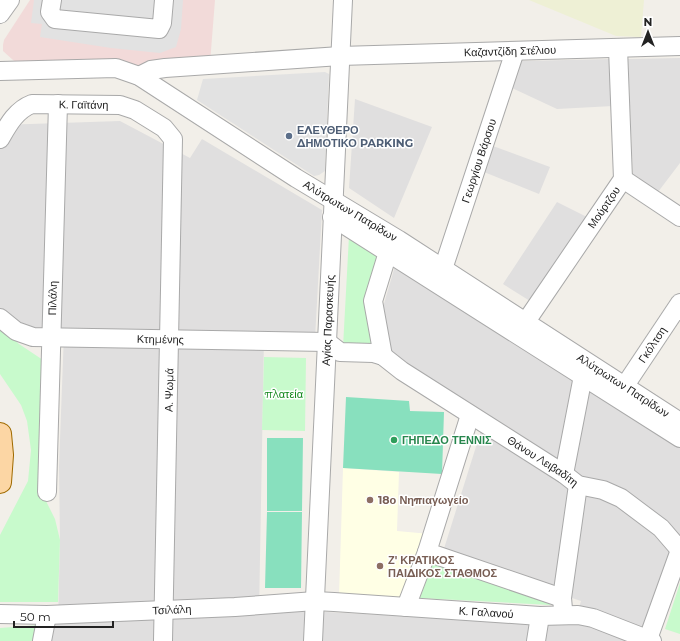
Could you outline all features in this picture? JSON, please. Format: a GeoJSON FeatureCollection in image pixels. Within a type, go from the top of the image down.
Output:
{"type":"FeatureCollection","features":[{"type":"Feature","properties":{"kind":"main road"},"geometry":{"type":"LineString","coordinates":[[0,434],[2,455],[0,482]]}},
{"type":"Feature","properties":{"kind":"street"},"geometry":{"type":"LineString","coordinates":[[0,14],[10,0]]}},
{"type":"Feature","properties":{"kind":"street"},"geometry":{"type":"LineString","coordinates":[[52,0],[50,12],[55,19],[159,29],[162,23],[164,0]]}},
{"type":"Feature","properties":{"kind":"street","name":"Αγίας Παρασκευής"},"geometry":{"type":"LineString","coordinates":[[313,641],[343,0]]}},
{"type":"Feature","properties":{"kind":"street","name":"Καζαντζίδη Στέλιου"},"geometry":{"type":"LineString","coordinates":[[139,76],[151,70],[165,68],[340,56],[680,46]]}},
{"type":"Feature","properties":{"kind":"street","name":"Μούρτζου"},"geometry":{"type":"LineString","coordinates":[[525,323],[622,179],[618,48]]}},
{"type":"Feature","properties":{"kind":"street","name":"Γεωργίου Βάρσου"},"geometry":{"type":"LineString","coordinates":[[443,269],[515,51]]}},
{"type":"Feature","properties":{"kind":"street","name":"Αλύτρωτων Πατρίδων"},"geometry":{"type":"LineString","coordinates":[[5,67],[116,68],[139,76],[296,178],[333,199],[680,422]]}},
{"type":"Feature","properties":{"kind":"street","name":"Κ. Γαϊτάνη"},"geometry":{"type":"LineString","coordinates":[[0,139],[15,116],[23,107],[32,104],[58,104],[120,105],[134,110],[164,128],[173,139]]}},
{"type":"Feature","properties":{"kind":"street","name":"Πιλάλη"},"geometry":{"type":"LineString","coordinates":[[47,492],[58,104]]}},
{"type":"Feature","properties":{"kind":"street","name":"Α. Ψωμά"},"geometry":{"type":"LineString","coordinates":[[163,641],[173,139]]}},
{"type":"Feature","properties":{"kind":"street"},"geometry":{"type":"LineString","coordinates":[[622,179],[680,217]]}},
{"type":"Feature","properties":{"kind":"street"},"geometry":{"type":"LineString","coordinates":[[332,218],[680,438]]}},
{"type":"Feature","properties":{"kind":"street"},"geometry":{"type":"LineString","coordinates":[[383,356],[373,301],[388,252]]}},
{"type":"Feature","properties":{"kind":"street","name":"Γκόλτση"},"geometry":{"type":"LineString","coordinates":[[624,387],[680,303]]}},
{"type":"Feature","properties":{"kind":"street","name":"Κτημένης"},"geometry":{"type":"LineString","coordinates":[[0,318],[16,331],[25,336],[327,342]]}},
{"type":"Feature","properties":{"kind":"street","name":"Θάνου Λειβαδίτη"},"geometry":{"type":"LineString","coordinates":[[327,342],[340,352],[373,353],[383,356],[402,371],[564,474],[578,485],[602,490],[621,498],[661,528],[680,550]]}},
{"type":"Feature","properties":{"kind":"street"},"geometry":{"type":"LineString","coordinates":[[564,474],[583,376]]}},
{"type":"Feature","properties":{"kind":"street"},"geometry":{"type":"LineString","coordinates":[[406,607],[427,552],[470,415]]}},
{"type":"Feature","properties":{"kind":"street"},"geometry":{"type":"LineString","coordinates":[[427,552],[563,607],[578,485]]}},
{"type":"Feature","properties":{"kind":"street"},"geometry":{"type":"LineString","coordinates":[[650,640],[680,550]]}},
{"type":"Feature","properties":{"kind":"street","name":"Τσιλάλη"},"geometry":{"type":"LineString","coordinates":[[28,616],[315,601]]}},
{"type":"Feature","properties":{"kind":"street","name":"Κ. Γαλανού"},"geometry":{"type":"LineString","coordinates":[[315,601],[540,616],[563,607],[578,615],[593,618],[650,640]]}},
{"type":"Feature","properties":{"kind":"street"},"geometry":{"type":"LineString","coordinates":[[0,614],[28,616]]}},
{"type":"Feature","properties":{"kind":"street"},"geometry":{"type":"LineString","coordinates":[[42,641],[47,615]]}},
{"type":"Feature","properties":{"kind":"street"},"geometry":{"type":"LineString","coordinates":[[0,622],[19,620],[28,616]]}},
{"type":"Feature","properties":{"kind":"street"},"geometry":{"type":"LineString","coordinates":[[536,641],[540,616]]}},
{"type":"Feature","properties":{"kind":"shaded area"},"geometry":{"type":"Polygon","coordinates":[[[30,0],[215,0],[210,63],[23,69],[3,51],[3,45],[4,40],[30,0]]]}},
{"type":"Feature","properties":{"kind":"shaded area"},"geometry":{"type":"Polygon","coordinates":[[[34,0],[183,0],[181,29],[176,47],[160,53],[111,48],[40,37],[42,24],[31,23],[34,0]]]}},
{"type":"Feature","properties":{"kind":"shaded area"},"geometry":{"type":"Polygon","coordinates":[[[529,0],[644,0],[641,37],[616,36],[529,0]]]}},
{"type":"Feature","properties":{"kind":"shaded area"},"geometry":{"type":"Polygon","coordinates":[[[680,58],[680,163],[658,192],[633,177],[628,59],[680,58]]]}},
{"type":"Feature","properties":{"kind":"shaded area"},"geometry":{"type":"Polygon","coordinates":[[[611,59],[613,106],[557,109],[512,88],[522,61],[611,59]]]}},
{"type":"Feature","properties":{"kind":"shaded area","name":"ΕΛΕΥΘΕΡΟ ΔΗΜΟΤΙΚΟ PARKING"},"geometry":{"type":"Polygon","coordinates":[[[325,72],[329,74],[325,171],[319,175],[314,176],[197,100],[203,79],[325,72]]]}},
{"type":"Feature","properties":{"kind":"shaded area"},"geometry":{"type":"Polygon","coordinates":[[[355,99],[432,127],[394,218],[349,188],[355,99]]]}},
{"type":"Feature","properties":{"kind":"shaded area"},"geometry":{"type":"Polygon","coordinates":[[[120,121],[190,158],[202,139],[322,210],[315,339],[264,338],[259,613],[308,611],[574,625],[581,601],[442,555],[485,418],[393,360],[383,307],[395,266],[680,444],[680,536],[641,641],[48,641],[49,624],[58,623],[60,540],[59,466],[64,333],[30,334],[0,314],[0,125],[120,121]]]}},
{"type":"Feature","properties":{"kind":"shaded area"},"geometry":{"type":"Polygon","coordinates":[[[493,146],[550,167],[539,194],[484,172],[493,146]]]}},
{"type":"Feature","properties":{"kind":"shaded area"},"geometry":{"type":"Polygon","coordinates":[[[557,202],[587,217],[530,301],[503,284],[557,202]]]}},
{"type":"Feature","properties":{"kind":"shaded area","name":"Ζ' ΚΡΑΤΙΚΟΣ ΠΑΙΔΙΚΟΣ ΣΤΑΘΜΟΣ"},"geometry":{"type":"Polygon","coordinates":[[[343,468],[399,472],[397,531],[430,534],[408,606],[339,597],[343,468]]]}},
{"type":"Feature","properties":{"kind":"green space"},"geometry":{"type":"Polygon","coordinates":[[[349,236],[383,256],[375,349],[343,347],[349,236]]]}},
{"type":"Feature","properties":{"kind":"green space"},"geometry":{"type":"Polygon","coordinates":[[[0,326],[19,344],[43,360],[44,497],[55,519],[60,540],[58,602],[0,602],[0,535],[28,481],[31,450],[27,421],[21,405],[0,374],[0,326]]]}},
{"type":"Feature","properties":{"kind":"green space","name":"πλατεία"},"geometry":{"type":"Polygon","coordinates":[[[264,357],[306,358],[305,431],[262,430],[264,357]]]}},
{"type":"Feature","properties":{"kind":"green space","name":"ΓΗΠΕΔΟ ΤΕΝΝΙΣ"},"geometry":{"type":"Polygon","coordinates":[[[346,397],[409,401],[410,411],[444,412],[442,474],[343,468],[346,397]]]}},
{"type":"Feature","properties":{"kind":"green space"},"geometry":{"type":"Polygon","coordinates":[[[267,438],[303,438],[302,511],[267,511],[267,438]]]}},
{"type":"Feature","properties":{"kind":"green space"},"geometry":{"type":"Polygon","coordinates":[[[267,512],[302,512],[301,588],[265,588],[267,512]]]}},
{"type":"Feature","properties":{"kind":"green space"},"geometry":{"type":"Polygon","coordinates":[[[436,559],[552,599],[550,605],[419,598],[426,564],[436,559]]]}},
{"type":"Feature","properties":{"kind":"green space"},"geometry":{"type":"Polygon","coordinates":[[[680,583],[680,634],[665,629],[680,583]]]}},
{"type":"Feature","properties":{"kind":"green space"},"geometry":{"type":"Polygon","coordinates":[[[40,625],[38,641],[0,641],[0,628],[40,625]]]}},
{"type":"Feature","properties":{"kind":"place","name":"ΕΛΕΥΘΕΡΟ ΔΗΜΟΤΙΚΟ PARKING"},"geometry":{"type":"Point","coordinates":[289,136]}},
{"type":"Feature","properties":{"kind":"place","name":"ΓΗΠΕΔΟ ΤΕΝΝΙΣ"},"geometry":{"type":"Point","coordinates":[394,440]}},
{"type":"Feature","properties":{"kind":"place","name":"18ο Νηπιαγωγείο"},"geometry":{"type":"Point","coordinates":[370,500]}},
{"type":"Feature","properties":{"kind":"place","name":"Ζ' ΚΡΑΤΙΚΟΣ ΠΑΙΔΙΚΟΣ ΣΤΑΘΜΟΣ"},"geometry":{"type":"Point","coordinates":[380,566]}}]}
